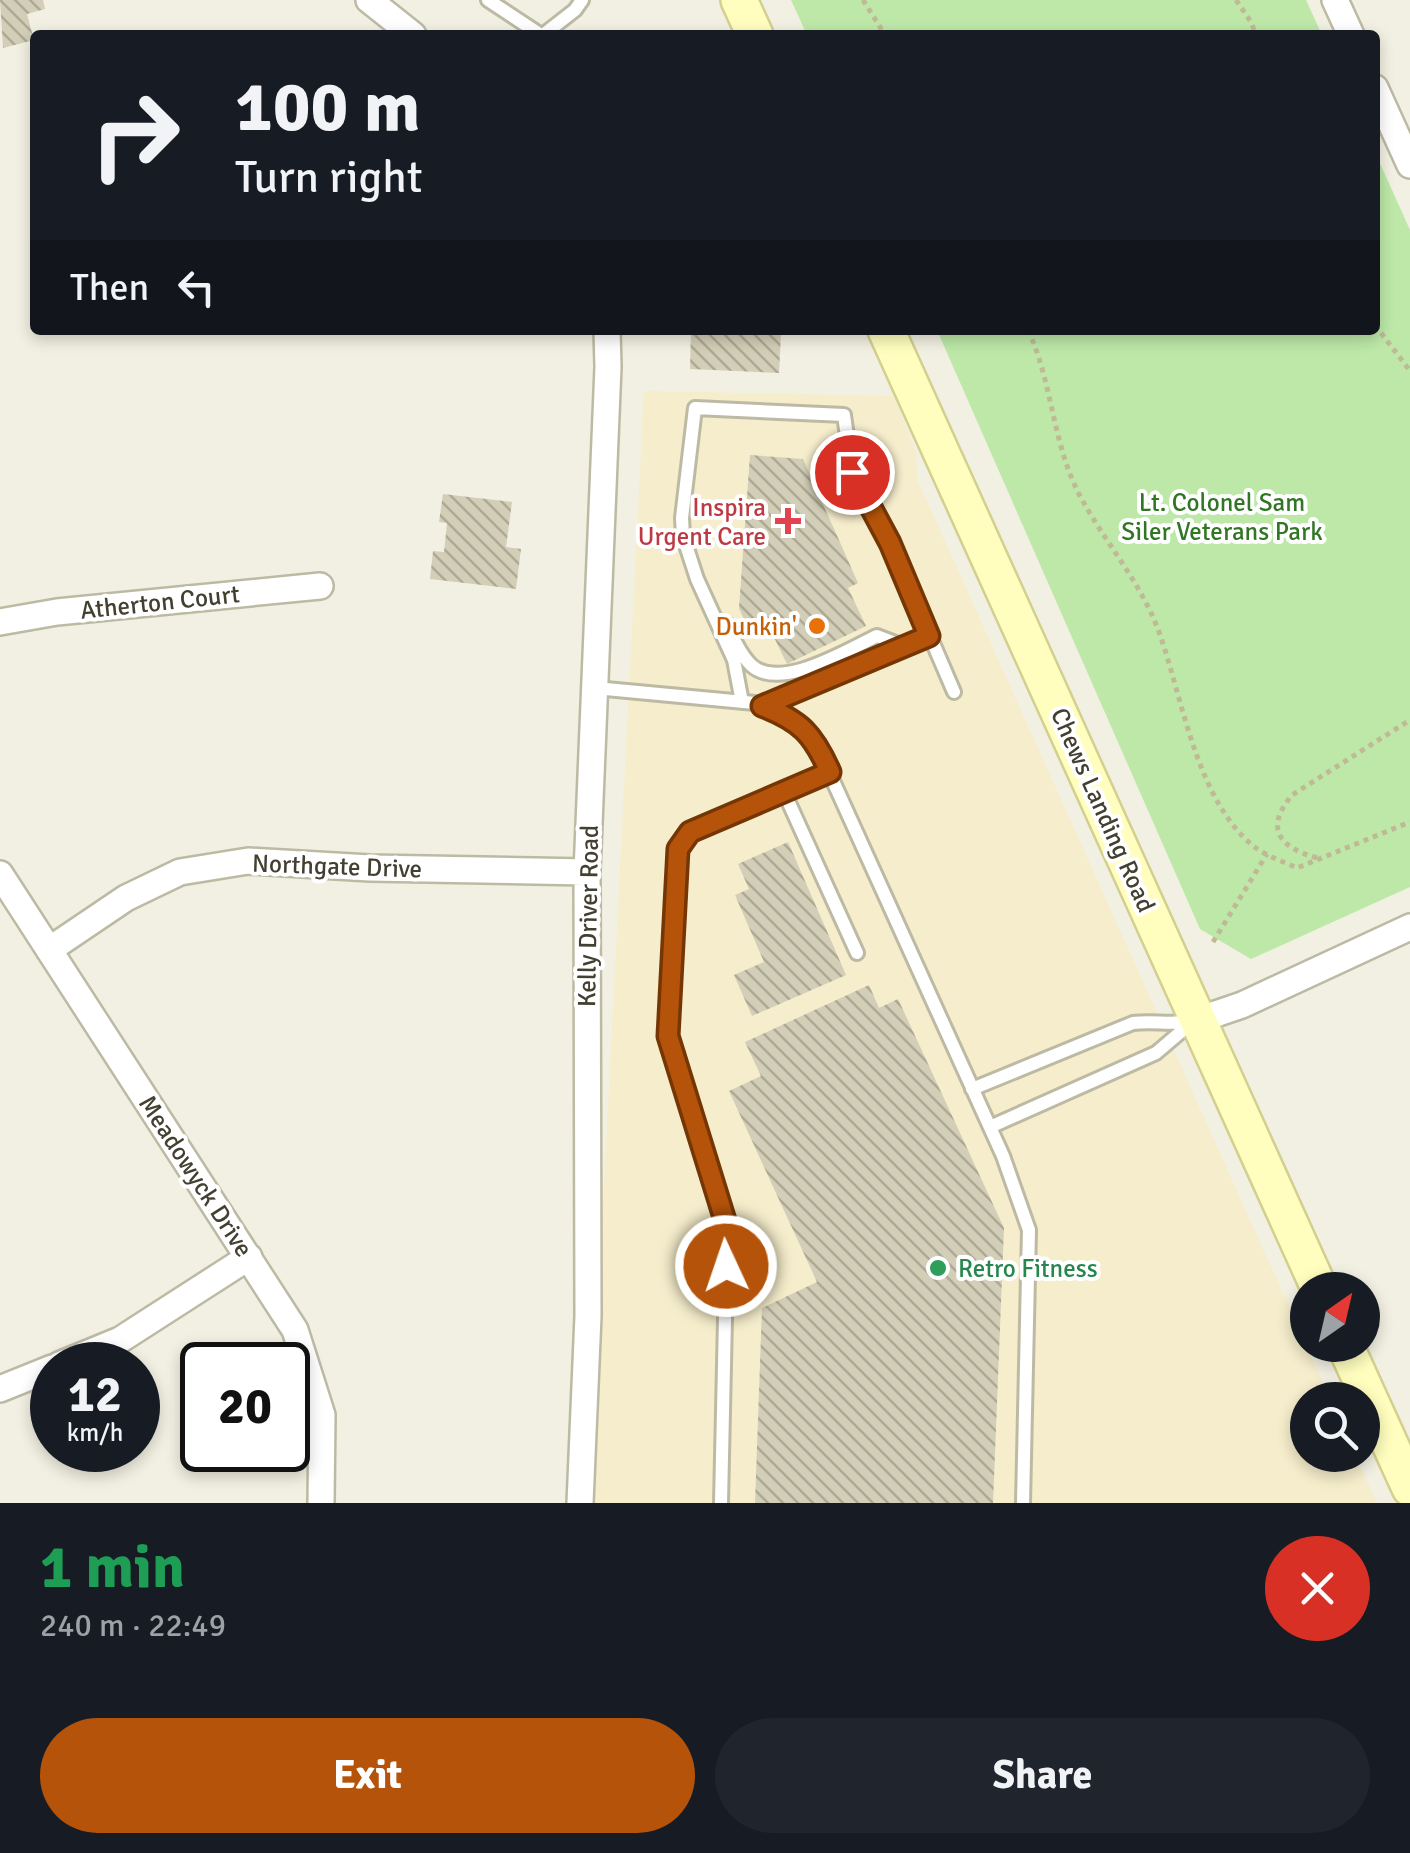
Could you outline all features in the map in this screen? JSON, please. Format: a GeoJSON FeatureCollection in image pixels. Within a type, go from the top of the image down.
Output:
{"type":"FeatureCollection","features":[{"type":"Feature","properties":{"kind":"main road"},"geometry":{"type":"LineString","coordinates":[[739,0],[752,30]]}},
{"type":"Feature","properties":{"kind":"main road","name":"Chews Landing Road"},"geometry":{"type":"LineString","coordinates":[[888,335],[1312,1272]]}},
{"type":"Feature","properties":{"kind":"main road"},"geometry":{"type":"LineString","coordinates":[[1353,1362],[1410,1488]]}},
{"type":"Feature","properties":{"kind":"street"},"geometry":{"type":"LineString","coordinates":[[370,0],[407,30]]}},
{"type":"Feature","properties":{"kind":"street"},"geometry":{"type":"LineString","coordinates":[[1335,0],[1349,30]]}},
{"type":"Feature","properties":{"kind":"street"},"geometry":{"type":"LineString","coordinates":[[1380,99],[1410,165]]}},
{"type":"Feature","properties":{"kind":"street","name":"Kelly Driver Road"},"geometry":{"type":"LineString","coordinates":[[580,1503],[588,1316],[587,872],[607,335]]}},
{"type":"Feature","properties":{"kind":"street","name":"Atherton Court"},"geometry":{"type":"LineString","coordinates":[[0,622],[57,612],[320,586]]}},
{"type":"Feature","properties":{"kind":"street","name":"Northgate Drive"},"geometry":{"type":"LineString","coordinates":[[50,950],[126,898],[180,872],[248,861],[370,868],[587,872]]}},
{"type":"Feature","properties":{"kind":"street","name":"Meadowyck Drive"},"geometry":{"type":"LineString","coordinates":[[0,874],[295,1330],[322,1415],[321,1503]]}},
{"type":"Feature","properties":{"kind":"street"},"geometry":{"type":"LineString","coordinates":[[1198,1020],[1242,1005],[1410,927]]}},
{"type":"Feature","properties":{"kind":"street"},"geometry":{"type":"LineString","coordinates":[[115,1342],[249,1257]]}},
{"type":"Feature","properties":{"kind":"street"},"geometry":{"type":"LineString","coordinates":[[0,1389],[30,1377]]}},
{"type":"Feature","properties":{"kind":"lane"},"geometry":{"type":"LineString","coordinates":[[488,0],[534,30]]}},
{"type":"Feature","properties":{"kind":"lane"},"geometry":{"type":"LineString","coordinates":[[549,30],[582,0]]}},
{"type":"Feature","properties":{"kind":"lane"},"geometry":{"type":"LineString","coordinates":[[742,702],[734,660],[697,578],[683,536],[695,408],[844,415],[852,472],[890,543],[954,692]]}},
{"type":"Feature","properties":{"kind":"lane"},"geometry":{"type":"LineString","coordinates":[[683,536],[738,648],[754,668],[775,676],[810,667],[877,636],[903,646]]}},
{"type":"Feature","properties":{"kind":"lane"},"geometry":{"type":"LineString","coordinates":[[762,706],[929,636]]}},
{"type":"Feature","properties":{"kind":"lane"},"geometry":{"type":"LineString","coordinates":[[595,688],[762,706],[788,716],[814,739],[990,1128],[1029,1230],[1022,1503]]}},
{"type":"Feature","properties":{"kind":"lane"},"geometry":{"type":"LineString","coordinates":[[721,1503],[727,1227],[668,1036],[678,849],[690,832],[830,772]]}},
{"type":"Feature","properties":{"kind":"lane"},"geometry":{"type":"LineString","coordinates":[[784,792],[857,953]]}},
{"type":"Feature","properties":{"kind":"lane"},"geometry":{"type":"LineString","coordinates":[[972,1088],[1133,1023],[1154,1020],[1182,1024],[1198,1020]]}},
{"type":"Feature","properties":{"kind":"lane"},"geometry":{"type":"LineString","coordinates":[[990,1128],[1156,1053],[1198,1020]]}},
{"type":"Feature","properties":{"kind":"path"},"geometry":{"type":"LineString","coordinates":[[863,0],[881,30]]}},
{"type":"Feature","properties":{"kind":"path"},"geometry":{"type":"LineString","coordinates":[[1236,0],[1254,30]]}},
{"type":"Feature","properties":{"kind":"path"},"geometry":{"type":"LineString","coordinates":[[1380,332],[1410,371]]}},
{"type":"Feature","properties":{"kind":"path"},"geometry":{"type":"LineString","coordinates":[[1030,335],[1041,358],[1056,429],[1076,487],[1145,598],[1161,636],[1197,756],[1240,833],[1266,854],[1297,868],[1410,822]]}},
{"type":"Feature","properties":{"kind":"path"},"geometry":{"type":"LineString","coordinates":[[1319,859],[1298,853],[1283,842],[1275,826],[1279,810],[1292,795],[1410,720]]}},
{"type":"Feature","properties":{"kind":"path"},"geometry":{"type":"LineString","coordinates":[[1213,942],[1266,854]]}},
{"type":"Feature","properties":{"kind":"shaded area"},"geometry":{"type":"Polygon","coordinates":[[[644,391],[894,396],[916,452],[917,479],[1290,1309],[1290,1362],[1314,1362],[1323,1382],[1290,1382],[1290,1472],[1363,1472],[1377,1503],[588,1503],[644,391]]]}},
{"type":"Feature","properties":{"kind":"green space"},"geometry":{"type":"Polygon","coordinates":[[[791,0],[1306,0],[1320,30],[805,30],[791,0]]]}},
{"type":"Feature","properties":{"kind":"green space","name":"Lt. Colonel Sam Siler Veterans Park"},"geometry":{"type":"Polygon","coordinates":[[[1380,163],[1410,230],[1410,887],[1251,959],[1200,929],[939,335],[1380,335],[1380,163]]]}},
{"type":"Feature","properties":{"kind":"building"},"geometry":{"type":"Polygon","coordinates":[[[0,0],[43,0],[45,9],[27,14],[30,41],[3,48],[0,0]]]}},
{"type":"Feature","properties":{"kind":"building"},"geometry":{"type":"Polygon","coordinates":[[[691,335],[781,335],[779,373],[690,369],[691,335]]]}},
{"type":"Feature","properties":{"kind":"building","name":"Inspira Urgent Care"},"geometry":{"type":"Polygon","coordinates":[[[750,455],[803,459],[858,583],[848,588],[866,626],[787,664],[768,625],[750,633],[739,608],[750,455]]]}},
{"type":"Feature","properties":{"kind":"building"},"geometry":{"type":"Polygon","coordinates":[[[443,494],[512,502],[506,547],[521,549],[516,589],[430,579],[433,551],[444,552],[447,523],[439,522],[443,494]]]}},
{"type":"Feature","properties":{"kind":"building"},"geometry":{"type":"Polygon","coordinates":[[[788,842],[846,975],[752,1016],[734,975],[764,962],[735,895],[749,889],[738,864],[788,842]]]}},
{"type":"Feature","properties":{"kind":"building"},"geometry":{"type":"Polygon","coordinates":[[[869,985],[879,1008],[898,999],[1004,1228],[993,1503],[755,1503],[762,1308],[817,1282],[729,1091],[761,1076],[745,1042],[869,985]]]}},
{"type":"Feature","properties":{"kind":"place","name":"Inspira Urgent Care"},"geometry":{"type":"Point","coordinates":[788,521]}},
{"type":"Feature","properties":{"kind":"place","name":"Dunkin'"},"geometry":{"type":"Point","coordinates":[817,626]}},
{"type":"Feature","properties":{"kind":"place","name":"Retro Fitness"},"geometry":{"type":"Point","coordinates":[938,1268]}},
{"type":"Feature","properties":{"kind":"route"},"geometry":{"type":"LineString","coordinates":[[726,1266],[727,1227],[668,1036],[678,849],[690,832],[830,772],[814,739],[788,716],[762,706],[929,636],[890,543],[852,472]]}}]}
